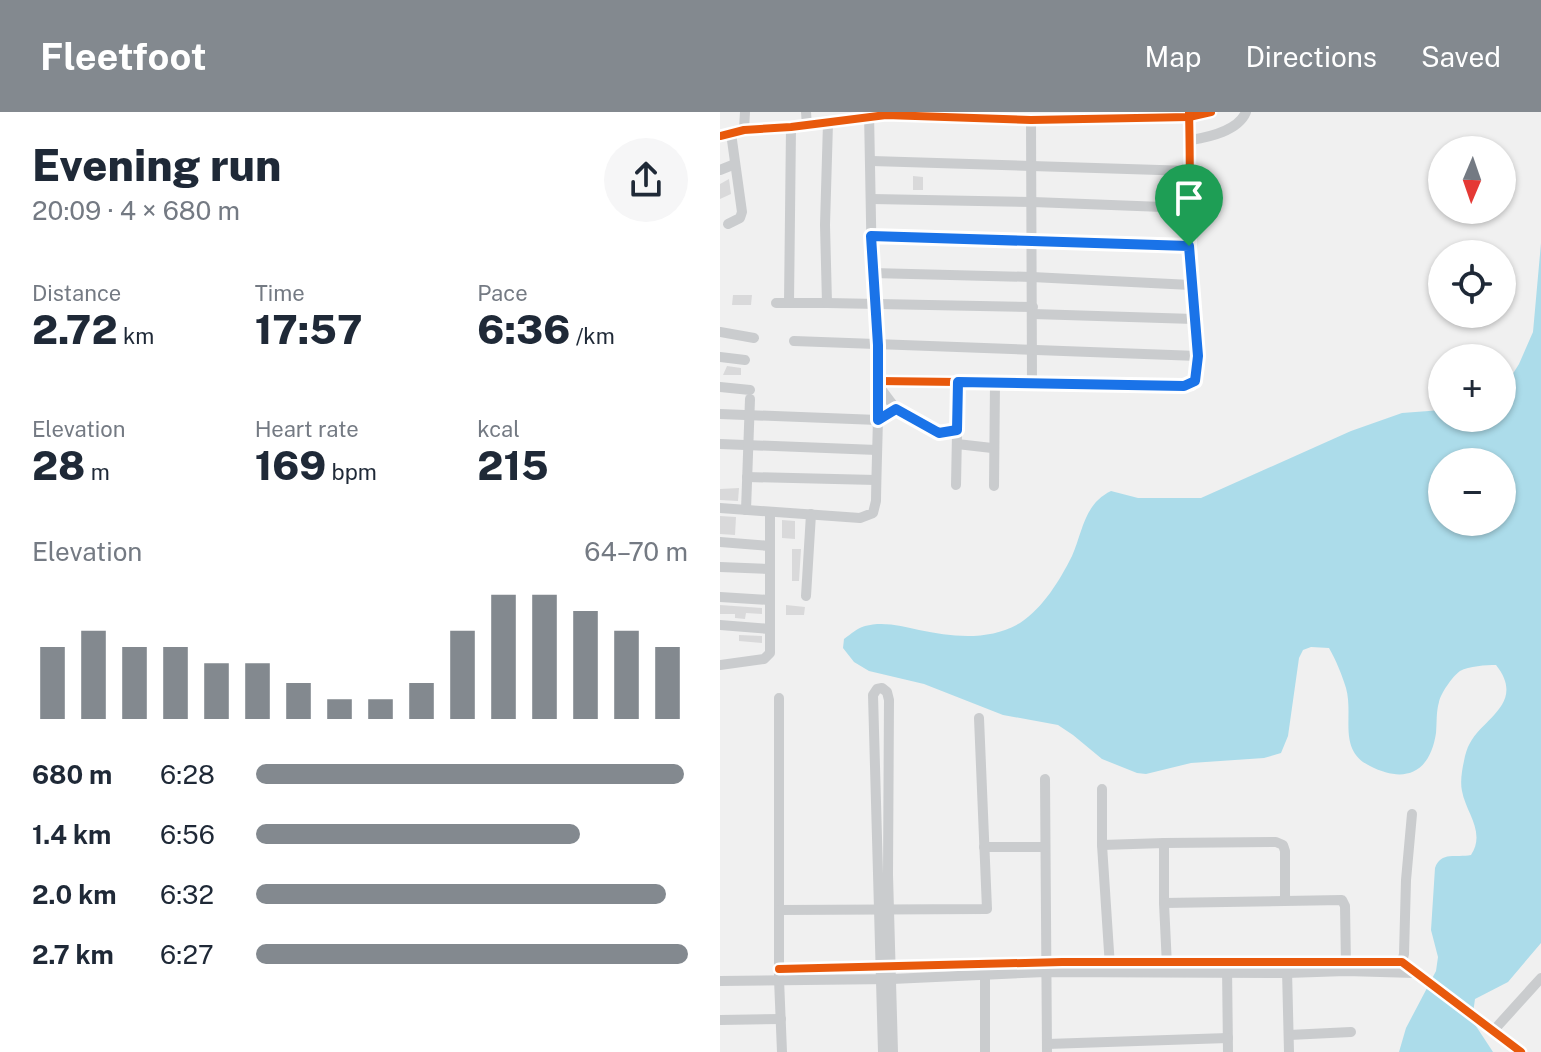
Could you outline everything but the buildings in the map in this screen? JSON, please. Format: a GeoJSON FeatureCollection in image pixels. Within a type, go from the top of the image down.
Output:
{"type":"FeatureCollection","features":[{"type":"Feature","properties":{"kind":"street"},"geometry":{"type":"LineString","coordinates":[[744,130],[745,112]]}},
{"type":"Feature","properties":{"kind":"street"},"geometry":{"type":"LineString","coordinates":[[806,112],[807,126]]}},
{"type":"Feature","properties":{"kind":"street"},"geometry":{"type":"LineString","coordinates":[[728,224],[740,218],[742,212],[735,164],[726,134],[807,126],[869,114],[1026,117],[1189,115],[1211,112]]}},
{"type":"Feature","properties":{"kind":"street"},"geometry":{"type":"LineString","coordinates":[[1191,140],[1213,136],[1244,118],[1246,112]]}},
{"type":"Feature","properties":{"kind":"street"},"geometry":{"type":"LineString","coordinates":[[720,508],[868,517],[875,508],[878,345],[872,273],[869,114]]}},
{"type":"Feature","properties":{"kind":"street"},"geometry":{"type":"LineString","coordinates":[[878,383],[1184,386],[1195,381],[1198,356],[1189,246],[1189,115]]}},
{"type":"Feature","properties":{"kind":"street"},"geometry":{"type":"LineString","coordinates":[[1026,117],[1032,166],[1034,240],[1032,383]]}},
{"type":"Feature","properties":{"kind":"street"},"geometry":{"type":"LineString","coordinates":[[827,303],[825,225],[828,123]]}},
{"type":"Feature","properties":{"kind":"street"},"geometry":{"type":"LineString","coordinates":[[789,303],[791,127]]}},
{"type":"Feature","properties":{"kind":"street"},"geometry":{"type":"LineString","coordinates":[[872,161],[1191,171]]}},
{"type":"Feature","properties":{"kind":"street"},"geometry":{"type":"LineString","coordinates":[[720,170],[735,164]]}},
{"type":"Feature","properties":{"kind":"street"},"geometry":{"type":"LineString","coordinates":[[872,199],[1189,208]]}},
{"type":"Feature","properties":{"kind":"street"},"geometry":{"type":"LineString","coordinates":[[871,236],[1189,246]]}},
{"type":"Feature","properties":{"kind":"street"},"geometry":{"type":"LineString","coordinates":[[872,273],[1191,285]]}},
{"type":"Feature","properties":{"kind":"street"},"geometry":{"type":"LineString","coordinates":[[776,303],[876,303],[1194,319]]}},
{"type":"Feature","properties":{"kind":"street"},"geometry":{"type":"LineString","coordinates":[[720,332],[754,338]]}},
{"type":"Feature","properties":{"kind":"street"},"geometry":{"type":"LineString","coordinates":[[794,341],[1198,356]]}},
{"type":"Feature","properties":{"kind":"street"},"geometry":{"type":"LineString","coordinates":[[720,357],[745,360]]}},
{"type":"Feature","properties":{"kind":"street"},"geometry":{"type":"LineString","coordinates":[[956,485],[958,382]]}},
{"type":"Feature","properties":{"kind":"street"},"geometry":{"type":"LineString","coordinates":[[878,383],[896,409],[939,433],[957,430]]}},
{"type":"Feature","properties":{"kind":"street"},"geometry":{"type":"LineString","coordinates":[[994,486],[995,383]]}},
{"type":"Feature","properties":{"kind":"street"},"geometry":{"type":"LineString","coordinates":[[720,387],[750,394],[746,510]]}},
{"type":"Feature","properties":{"kind":"street"},"geometry":{"type":"LineString","coordinates":[[720,414],[878,420],[896,409]]}},
{"type":"Feature","properties":{"kind":"street"},"geometry":{"type":"LineString","coordinates":[[720,444],[877,450]]}},
{"type":"Feature","properties":{"kind":"street"},"geometry":{"type":"LineString","coordinates":[[957,444],[992,448]]}},
{"type":"Feature","properties":{"kind":"street"},"geometry":{"type":"LineString","coordinates":[[747,477],[876,480]]}},
{"type":"Feature","properties":{"kind":"street"},"geometry":{"type":"LineString","coordinates":[[720,665],[764,659],[770,653],[770,512]]}},
{"type":"Feature","properties":{"kind":"street"},"geometry":{"type":"LineString","coordinates":[[806,596],[811,514]]}},
{"type":"Feature","properties":{"kind":"street"},"geometry":{"type":"LineString","coordinates":[[720,542],[770,546]]}},
{"type":"Feature","properties":{"kind":"street"},"geometry":{"type":"LineString","coordinates":[[720,567],[770,569]]}},
{"type":"Feature","properties":{"kind":"street"},"geometry":{"type":"LineString","coordinates":[[720,597],[770,600]]}},
{"type":"Feature","properties":{"kind":"street"},"geometry":{"type":"LineString","coordinates":[[720,625],[770,629]]}},
{"type":"Feature","properties":{"kind":"street"},"geometry":{"type":"LineString","coordinates":[[883,1052],[886,966],[873,695],[882,688],[889,700],[884,909]]}},
{"type":"Feature","properties":{"kind":"street"},"geometry":{"type":"LineString","coordinates":[[779,698],[782,1052]]}},
{"type":"Feature","properties":{"kind":"street"},"geometry":{"type":"LineString","coordinates":[[779,910],[987,909],[979,718]]}},
{"type":"Feature","properties":{"kind":"street"},"geometry":{"type":"LineString","coordinates":[[1045,779],[1047,1048],[1228,1038]]}},
{"type":"Feature","properties":{"kind":"street"},"geometry":{"type":"LineString","coordinates":[[1102,789],[1102,845],[1110,967]]}},
{"type":"Feature","properties":{"kind":"street"},"geometry":{"type":"LineString","coordinates":[[1400,967],[1412,814]]}},
{"type":"Feature","properties":{"kind":"street"},"geometry":{"type":"LineString","coordinates":[[1102,845],[1276,842],[1283,845],[1285,851],[1285,900]]}},
{"type":"Feature","properties":{"kind":"street"},"geometry":{"type":"LineString","coordinates":[[1164,843],[1167,967]]}},
{"type":"Feature","properties":{"kind":"street"},"geometry":{"type":"LineString","coordinates":[[984,847],[1045,847]]}},
{"type":"Feature","properties":{"kind":"street"},"geometry":{"type":"LineString","coordinates":[[1164,903],[1342,900],[1345,906],[1346,966]]}},
{"type":"Feature","properties":{"kind":"street"},"geometry":{"type":"LineString","coordinates":[[1286,960],[1289,1052]]}},
{"type":"Feature","properties":{"kind":"street"},"geometry":{"type":"LineString","coordinates":[[1227,967],[1286,960],[1400,967],[1427,981],[1521,1052]]}},
{"type":"Feature","properties":{"kind":"street"},"geometry":{"type":"LineString","coordinates":[[720,981],[886,966],[985,969],[1227,967],[1287,973],[1346,966]]}},
{"type":"Feature","properties":{"kind":"street"},"geometry":{"type":"LineString","coordinates":[[1227,967],[1228,1052]]}},
{"type":"Feature","properties":{"kind":"street"},"geometry":{"type":"LineString","coordinates":[[779,974],[886,979],[985,969]]}},
{"type":"Feature","properties":{"kind":"street"},"geometry":{"type":"LineString","coordinates":[[985,969],[985,1052]]}},
{"type":"Feature","properties":{"kind":"street"},"geometry":{"type":"LineString","coordinates":[[1494,1030],[1541,978]]}},
{"type":"Feature","properties":{"kind":"street"},"geometry":{"type":"LineString","coordinates":[[886,979],[893,1052]]}},
{"type":"Feature","properties":{"kind":"street"},"geometry":{"type":"LineString","coordinates":[[720,1020],[781,1019]]}},
{"type":"Feature","properties":{"kind":"street"},"geometry":{"type":"LineString","coordinates":[[1289,1035],[1351,1032]]}},
{"type":"Feature","properties":{"kind":"street"},"geometry":{"type":"LineString","coordinates":[[1169,1039],[1169,1052]]}},
{"type":"Feature","properties":{"kind":"water"},"geometry":{"type":"Polygon","coordinates":[[[1541,243],[1541,943],[1508,982],[1475,999],[1472,1020],[1493,1052],[1399,1052],[1406,1028],[1436,971],[1438,957],[1431,930],[1435,868],[1445,857],[1471,855],[1475,847],[1476,830],[1464,799],[1462,776],[1470,743],[1504,700],[1504,678],[1496,665],[1464,669],[1450,681],[1439,702],[1436,733],[1428,758],[1422,766],[1405,774],[1394,774],[1370,766],[1353,751],[1346,688],[1336,663],[1329,648],[1311,647],[1303,650],[1299,658],[1288,736],[1281,753],[1264,758],[1191,763],[1146,774],[1102,759],[1058,725],[1003,715],[924,684],[869,671],[854,662],[843,648],[844,639],[859,628],[878,624],[971,636],[996,633],[1020,623],[1050,593],[1072,556],[1090,511],[1102,496],[1111,491],[1138,498],[1201,498],[1351,431],[1402,413],[1428,411],[1428,432],[1516,432],[1516,369],[1533,332],[1541,243]]]}},
{"type":"Feature","properties":{"kind":"cycle path"},"geometry":{"type":"LineString","coordinates":[[878,381],[1191,385],[1197,373],[1198,359],[1191,275],[1189,112]]}},
{"type":"Feature","properties":{"kind":"cycle path"},"geometry":{"type":"LineString","coordinates":[[720,136],[744,130],[886,115],[1031,120],[1189,117],[1211,112]]}},
{"type":"Feature","properties":{"kind":"cycle path"},"geometry":{"type":"LineString","coordinates":[[779,969],[1062,962],[1402,962],[1521,1052]]}},
{"type":"Feature","properties":{"kind":"route"},"geometry":{"type":"LineString","coordinates":[[871,236],[1189,246],[1198,356],[1197,376],[1191,385],[958,382],[957,430],[939,433],[896,409],[878,420],[878,345],[871,236]]}}]}
